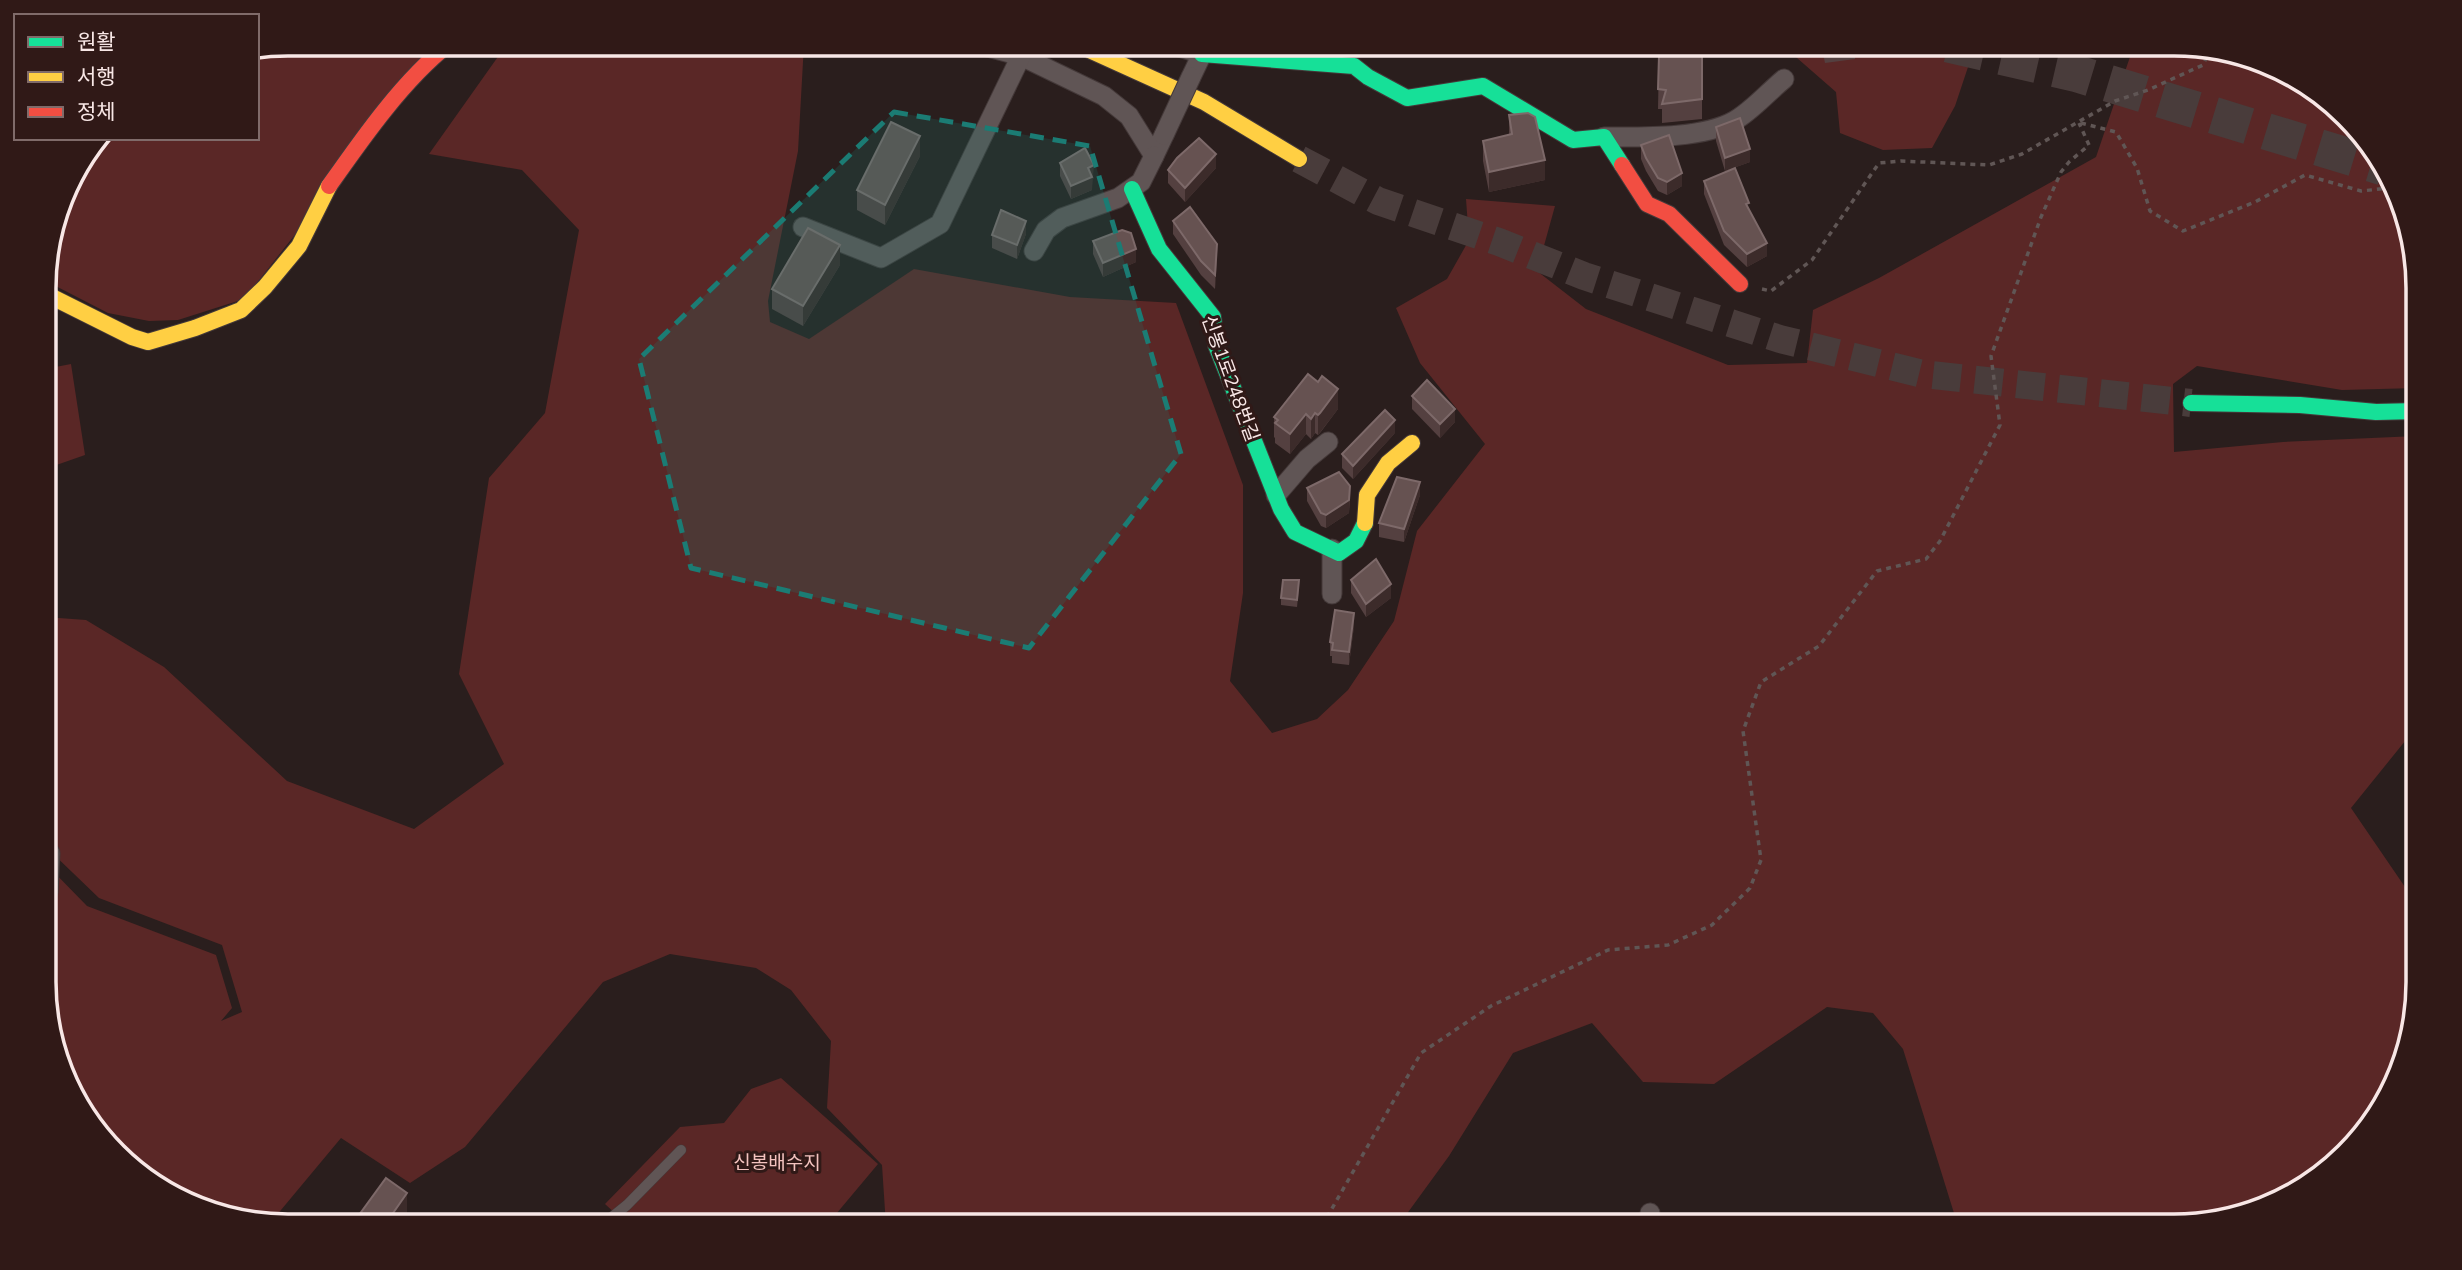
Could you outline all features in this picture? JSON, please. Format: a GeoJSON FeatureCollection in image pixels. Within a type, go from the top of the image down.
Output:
{"type":"FeatureCollection","features":[{"type":"Feature","properties":{"kind":"street"},"geometry":{"type":"LineString","coordinates":[[56,299],[148,342],[241,310],[265,287],[299,246],[327,189],[356,147],[401,92],[435,56]]}},
{"type":"Feature","properties":{"kind":"street"},"geometry":{"type":"LineString","coordinates":[[803,227],[881,258],[940,224],[1021,56]]}},
{"type":"Feature","properties":{"kind":"street"},"geometry":{"type":"LineString","coordinates":[[1023,56],[1104,96],[1129,116],[1154,156]]}},
{"type":"Feature","properties":{"kind":"street"},"geometry":{"type":"LineString","coordinates":[[1102,56],[1203,102],[1299,159]]}},
{"type":"Feature","properties":{"kind":"street"},"geometry":{"type":"LineString","coordinates":[[1034,251],[1046,230],[1062,218],[1118,198],[1141,182],[1201,56]]}},
{"type":"Feature","properties":{"kind":"street"},"geometry":{"type":"LineString","coordinates":[[1227,56],[1354,66],[1407,99],[1483,86],[1573,140],[1695,133],[1733,121],[1784,79]]}},
{"type":"Feature","properties":{"kind":"street"},"geometry":{"type":"LineString","coordinates":[[1604,137],[1647,204],[1669,214],[1740,284]]}},
{"type":"Feature","properties":{"kind":"street","name":"신봉1로248번길"},"geometry":{"type":"LineString","coordinates":[[1132,189],[1159,249],[1213,317],[1216,345],[1276,495],[1295,532],[1336,551]]}},
{"type":"Feature","properties":{"kind":"street"},"geometry":{"type":"LineString","coordinates":[[2191,403],[2300,405],[2376,412],[2406,411]]}},
{"type":"Feature","properties":{"kind":"street"},"geometry":{"type":"LineString","coordinates":[[1276,495],[1307,459],[1328,442]]}},
{"type":"Feature","properties":{"kind":"street"},"geometry":{"type":"LineString","coordinates":[[1332,594],[1336,551],[1356,541],[1365,523],[1367,495],[1388,463],[1412,443]]}},
{"type":"Feature","properties":{"kind":"lane"},"geometry":{"type":"LineString","coordinates":[[616,1214],[681,1150]]}},
{"type":"Feature","properties":{"kind":"path"},"geometry":{"type":"LineString","coordinates":[[1740,284],[1771,290],[1812,260],[1879,163],[1901,161],[1989,165],[2022,154],[2115,101],[2148,90],[2203,65],[2206,58]]}},
{"type":"Feature","properties":{"kind":"path"},"geometry":{"type":"LineString","coordinates":[[2079,123],[2116,132],[2137,168],[2150,211],[2183,231],[2255,202],[2305,175],[2361,191],[2383,189]]}},
{"type":"Feature","properties":{"kind":"path"},"geometry":{"type":"LineString","coordinates":[[1329,1214],[1421,1053],[1491,1006],[1608,950],[1668,945],[1712,925],[1750,888],[1761,860],[1743,731],[1761,682],[1819,646],[1878,570],[1926,559],[1940,541],[2000,425],[1992,356],[2041,217],[2061,172],[2089,145],[2079,123]]}},
{"type":"Feature","properties":{"kind":"highlighted area"},"geometry":{"type":"Polygon","coordinates":[[[894,112],[1090,146],[1181,454],[1029,648],[691,568],[639,359],[894,112]]]}},
{"type":"Feature","properties":{"kind":"green space"},"geometry":{"type":"Polygon","coordinates":[[[436,56],[244,299],[178,320],[149,321],[108,313],[56,286],[56,272],[60,242],[74,199],[87,172],[109,140],[259,140],[259,58],[436,56]]]}},
{"type":"Feature","properties":{"kind":"green space"},"geometry":{"type":"Polygon","coordinates":[[[498,56],[803,56],[798,151],[768,301],[770,322],[809,339],[914,269],[1070,297],[1176,303],[1243,485],[1243,593],[1230,681],[1272,733],[1317,719],[1348,690],[1394,621],[1417,531],[1485,444],[1420,363],[1396,308],[1447,279],[1469,240],[1466,199],[1555,206],[1537,271],[1586,309],[1728,365],[1807,363],[1813,310],[1879,278],[2096,157],[2130,56],[2205,58],[2249,68],[2277,80],[2303,95],[2338,124],[2375,172],[2388,199],[2404,257],[2406,388],[2342,390],[2197,366],[2173,384],[2174,452],[2283,442],[2406,436],[2406,740],[2351,808],[2406,888],[2406,998],[2394,1057],[2382,1085],[2349,1135],[2327,1157],[2277,1190],[2249,1202],[2190,1214],[1954,1214],[1903,1049],[1873,1013],[1827,1007],[1714,1084],[1643,1082],[1592,1023],[1513,1053],[1449,1156],[1407,1214],[885,1214],[882,1165],[827,1108],[831,1041],[791,990],[756,968],[670,954],[603,982],[465,1147],[410,1183],[341,1138],[278,1213],[228,1206],[185,1190],[135,1157],[113,1135],[87,1098],[74,1071],[58,1013],[56,874],[87,906],[216,955],[232,1008],[221,1021],[242,1012],[222,945],[99,898],[56,857],[56,618],[86,620],[164,667],[287,781],[414,829],[504,764],[459,674],[489,478],[545,413],[579,230],[522,170],[429,154],[498,56]]]}},
{"type":"Feature","properties":{"kind":"green space"},"geometry":{"type":"Polygon","coordinates":[[[1795,56],[1978,56],[1969,64],[1955,106],[1932,148],[1883,150],[1840,133],[1836,92],[1795,56]]]}},
{"type":"Feature","properties":{"kind":"green space"},"geometry":{"type":"Polygon","coordinates":[[[71,364],[85,455],[56,465],[56,367],[71,364]]]}},
{"type":"Feature","properties":{"kind":"green space","name":"신봉배수지"},"geometry":{"type":"Polygon","coordinates":[[[781,1078],[878,1164],[836,1214],[616,1214],[605,1204],[680,1127],[724,1123],[751,1089],[781,1078]]]}},
{"type":"Feature","properties":{"kind":"building"},"geometry":{"type":"Polygon","coordinates":[[[1659,56],[1702,56],[1702,99],[1662,104],[1666,90],[1658,89],[1659,56]]]}},
{"type":"Feature","properties":{"kind":"building"},"geometry":{"type":"Polygon","coordinates":[[[1528,113],[1535,117],[1545,160],[1489,172],[1483,141],[1512,134],[1509,115],[1528,113]]]}},
{"type":"Feature","properties":{"kind":"building"},"geometry":{"type":"Polygon","coordinates":[[[1740,118],[1750,149],[1725,158],[1716,127],[1740,118]]]}},
{"type":"Feature","properties":{"kind":"building"},"geometry":{"type":"Polygon","coordinates":[[[891,122],[920,136],[885,205],[857,190],[891,122]]]}},
{"type":"Feature","properties":{"kind":"building"},"geometry":{"type":"Polygon","coordinates":[[[1669,135],[1682,173],[1667,182],[1658,178],[1641,145],[1669,135]]]}},
{"type":"Feature","properties":{"kind":"building"},"geometry":{"type":"Polygon","coordinates":[[[1199,138],[1216,154],[1185,188],[1168,170],[1199,138]]]}},
{"type":"Feature","properties":{"kind":"building"},"geometry":{"type":"Polygon","coordinates":[[[1085,148],[1094,165],[1088,168],[1092,177],[1071,186],[1060,163],[1085,148]]]}},
{"type":"Feature","properties":{"kind":"building"},"geometry":{"type":"Polygon","coordinates":[[[1735,168],[1749,203],[1746,204],[1767,243],[1747,254],[1724,231],[1704,181],[1735,168]]]}},
{"type":"Feature","properties":{"kind":"building"},"geometry":{"type":"Polygon","coordinates":[[[1190,207],[1217,244],[1215,275],[1201,261],[1173,221],[1190,207]]]}},
{"type":"Feature","properties":{"kind":"building"},"geometry":{"type":"Polygon","coordinates":[[[1001,210],[1026,221],[1017,245],[992,235],[1001,210]]]}},
{"type":"Feature","properties":{"kind":"building"},"geometry":{"type":"Polygon","coordinates":[[[808,228],[840,245],[803,306],[772,289],[808,228]]]}},
{"type":"Feature","properties":{"kind":"building"},"geometry":{"type":"Polygon","coordinates":[[[1122,230],[1131,233],[1136,249],[1103,263],[1093,241],[1122,230]]]}},
{"type":"Feature","properties":{"kind":"building"},"geometry":{"type":"Polygon","coordinates":[[[1308,374],[1318,382],[1322,376],[1338,389],[1318,415],[1315,413],[1311,419],[1306,414],[1290,434],[1275,423],[1278,420],[1274,417],[1308,374]]]}},
{"type":"Feature","properties":{"kind":"building"},"geometry":{"type":"Polygon","coordinates":[[[1427,380],[1455,409],[1440,424],[1412,396],[1427,380]]]}},
{"type":"Feature","properties":{"kind":"building"},"geometry":{"type":"Polygon","coordinates":[[[1385,410],[1395,420],[1353,466],[1342,454],[1385,410]]]}},
{"type":"Feature","properties":{"kind":"building"},"geometry":{"type":"Polygon","coordinates":[[[1339,472],[1350,486],[1349,500],[1326,515],[1321,513],[1307,488],[1339,472]]]}},
{"type":"Feature","properties":{"kind":"building"},"geometry":{"type":"Polygon","coordinates":[[[1397,477],[1420,482],[1404,529],[1379,523],[1397,477]]]}},
{"type":"Feature","properties":{"kind":"building"},"geometry":{"type":"Polygon","coordinates":[[[1376,559],[1391,584],[1366,604],[1351,580],[1376,559]]]}},
{"type":"Feature","properties":{"kind":"building"},"geometry":{"type":"Polygon","coordinates":[[[1283,580],[1299,580],[1297,600],[1281,598],[1283,580]]]}},
{"type":"Feature","properties":{"kind":"building"},"geometry":{"type":"Polygon","coordinates":[[[1335,610],[1354,613],[1349,652],[1332,650],[1333,643],[1330,642],[1335,610]]]}},
{"type":"Feature","properties":{"kind":"building"},"geometry":{"type":"Polygon","coordinates":[[[386,1178],[407,1193],[392,1214],[360,1214],[386,1178]]]}},
{"type":"Feature","properties":{"kind":"tunnel"},"geometry":{"type":"LineString","coordinates":[[2000,56],[2078,74],[2369,163]]}},
{"type":"Feature","properties":{"kind":"tunnel"},"geometry":{"type":"LineString","coordinates":[[1299,159],[1378,201],[1499,242],[1584,276],[1780,339],[1923,374],[2191,403]]}},
{"type":"Feature","properties":{"kind":"traffic: fast"},"geometry":{"type":"LineString","coordinates":[[1227,56],[1354,66],[1368,77],[1407,98],[1483,86],[1573,140],[1604,137],[1622,165]]}},
{"type":"Feature","properties":{"kind":"traffic: fast"},"geometry":{"type":"LineString","coordinates":[[1132,189],[1159,249],[1213,317],[1216,345],[1281,509],[1295,532],[1339,553],[1356,541],[1365,523]]}},
{"type":"Feature","properties":{"kind":"traffic: fast"},"geometry":{"type":"LineString","coordinates":[[2191,403],[2300,405],[2376,412],[2406,411]]}},
{"type":"Feature","properties":{"kind":"traffic: slow"},"geometry":{"type":"LineString","coordinates":[[1102,56],[1204,102],[1299,159]]}},
{"type":"Feature","properties":{"kind":"traffic: slow"},"geometry":{"type":"LineString","coordinates":[[56,299],[132,337],[148,342],[241,310],[265,287],[299,246],[329,186]]}},
{"type":"Feature","properties":{"kind":"traffic: slow"},"geometry":{"type":"LineString","coordinates":[[1365,523],[1367,495],[1388,463],[1412,443]]}},
{"type":"Feature","properties":{"kind":"traffic: jam"},"geometry":{"type":"LineString","coordinates":[[329,186],[400,92],[435,56]]}},
{"type":"Feature","properties":{"kind":"traffic: jam"},"geometry":{"type":"LineString","coordinates":[[1622,165],[1647,204],[1669,214],[1740,284]]}}]}
